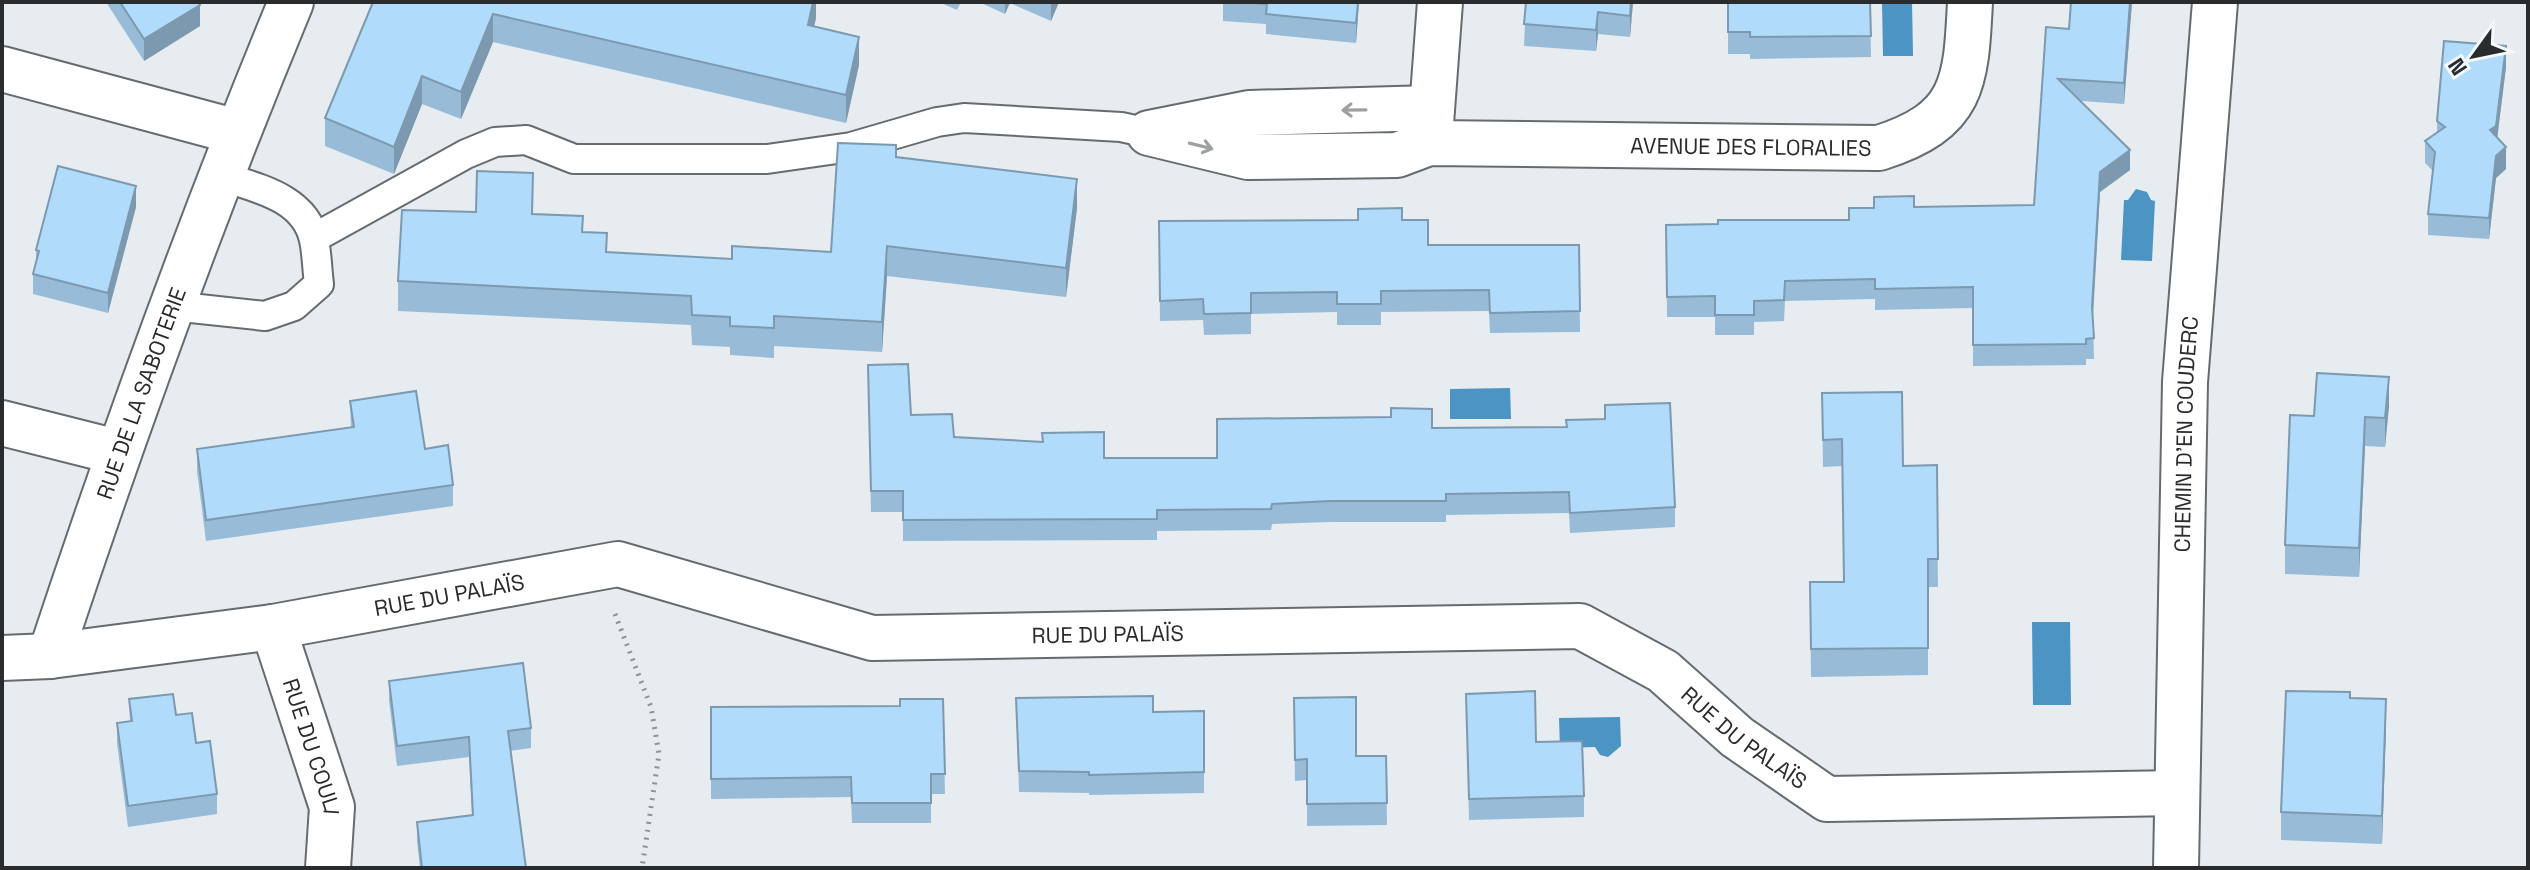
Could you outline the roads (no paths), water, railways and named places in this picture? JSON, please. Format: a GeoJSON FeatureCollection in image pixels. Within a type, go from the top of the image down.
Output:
{"type":"FeatureCollection","features":[{"type":"Feature","properties":{"kind":"street","name":"RUE DE LA SABOTERIE"},"geometry":{"type":"LineString","coordinates":[[50,656],[117,452],[237,132],[291,2]]}},
{"type":"Feature","properties":{"kind":"street"},"geometry":{"type":"LineString","coordinates":[[1431,126],[1440,2]]}},
{"type":"Feature","properties":{"kind":"street","name":"AVENUE DES FLORALIES"},"geometry":{"type":"LineString","coordinates":[[1149,133],[1249,113],[1431,126],[1879,148],[1910,138],[1941,118],[1958,93],[1967,57],[1970,2]]}},
{"type":"Feature","properties":{"kind":"street","name":"CHEMIN D'EN COUDERC"},"geometry":{"type":"LineString","coordinates":[[2176,868],[2185,382],[2215,2]]}},
{"type":"Feature","properties":{"kind":"street"},"geometry":{"type":"LineString","coordinates":[[2,69],[237,132]]}},
{"type":"Feature","properties":{"kind":"street"},"geometry":{"type":"LineString","coordinates":[[2,423],[117,452]]}},
{"type":"Feature","properties":{"kind":"street","name":"RUE DU PALAÏS"},"geometry":{"type":"LineString","coordinates":[[2,658],[50,656],[273,627],[618,564],[872,638],[1580,626],[1663,671],[1737,737],[1827,799],[2177,793]]}},
{"type":"Feature","properties":{"kind":"street","name":"RUE DU COULI"},"geometry":{"type":"LineString","coordinates":[[273,627],[332,807],[328,868]]}},
{"type":"Feature","properties":{"kind":"lane"},"geometry":{"type":"LineString","coordinates":[[314,238],[466,154],[495,142],[526,140],[574,159],[767,159],[851,147],[937,122],[964,118],[1121,127],[1149,133]]}},
{"type":"Feature","properties":{"kind":"lane"},"geometry":{"type":"LineString","coordinates":[[172,306],[265,316],[294,306],[319,284],[314,238],[303,214],[276,194],[221,176]]}},
{"type":"Feature","properties":{"kind":"water"},"geometry":{"type":"Polygon","coordinates":[[[1882,2],[1912,2],[1913,56],[1883,56],[1882,2]]]}},
{"type":"Feature","properties":{"kind":"water"},"geometry":{"type":"Polygon","coordinates":[[[2136,189],[2147,192],[2155,201],[2152,261],[2121,260],[2124,200],[2128,200],[2136,189]]]}},
{"type":"Feature","properties":{"kind":"water"},"geometry":{"type":"Polygon","coordinates":[[[1510,388],[1511,419],[1450,419],[1450,389],[1510,388]]]}},
{"type":"Feature","properties":{"kind":"water"},"geometry":{"type":"Polygon","coordinates":[[[2032,622],[2070,622],[2071,705],[2033,705],[2032,622]]]}},
{"type":"Feature","properties":{"kind":"water"},"geometry":{"type":"Polygon","coordinates":[[[1620,717],[1621,746],[1608,757],[1600,755],[1595,747],[1560,748],[1559,718],[1620,717]]]}}]}
